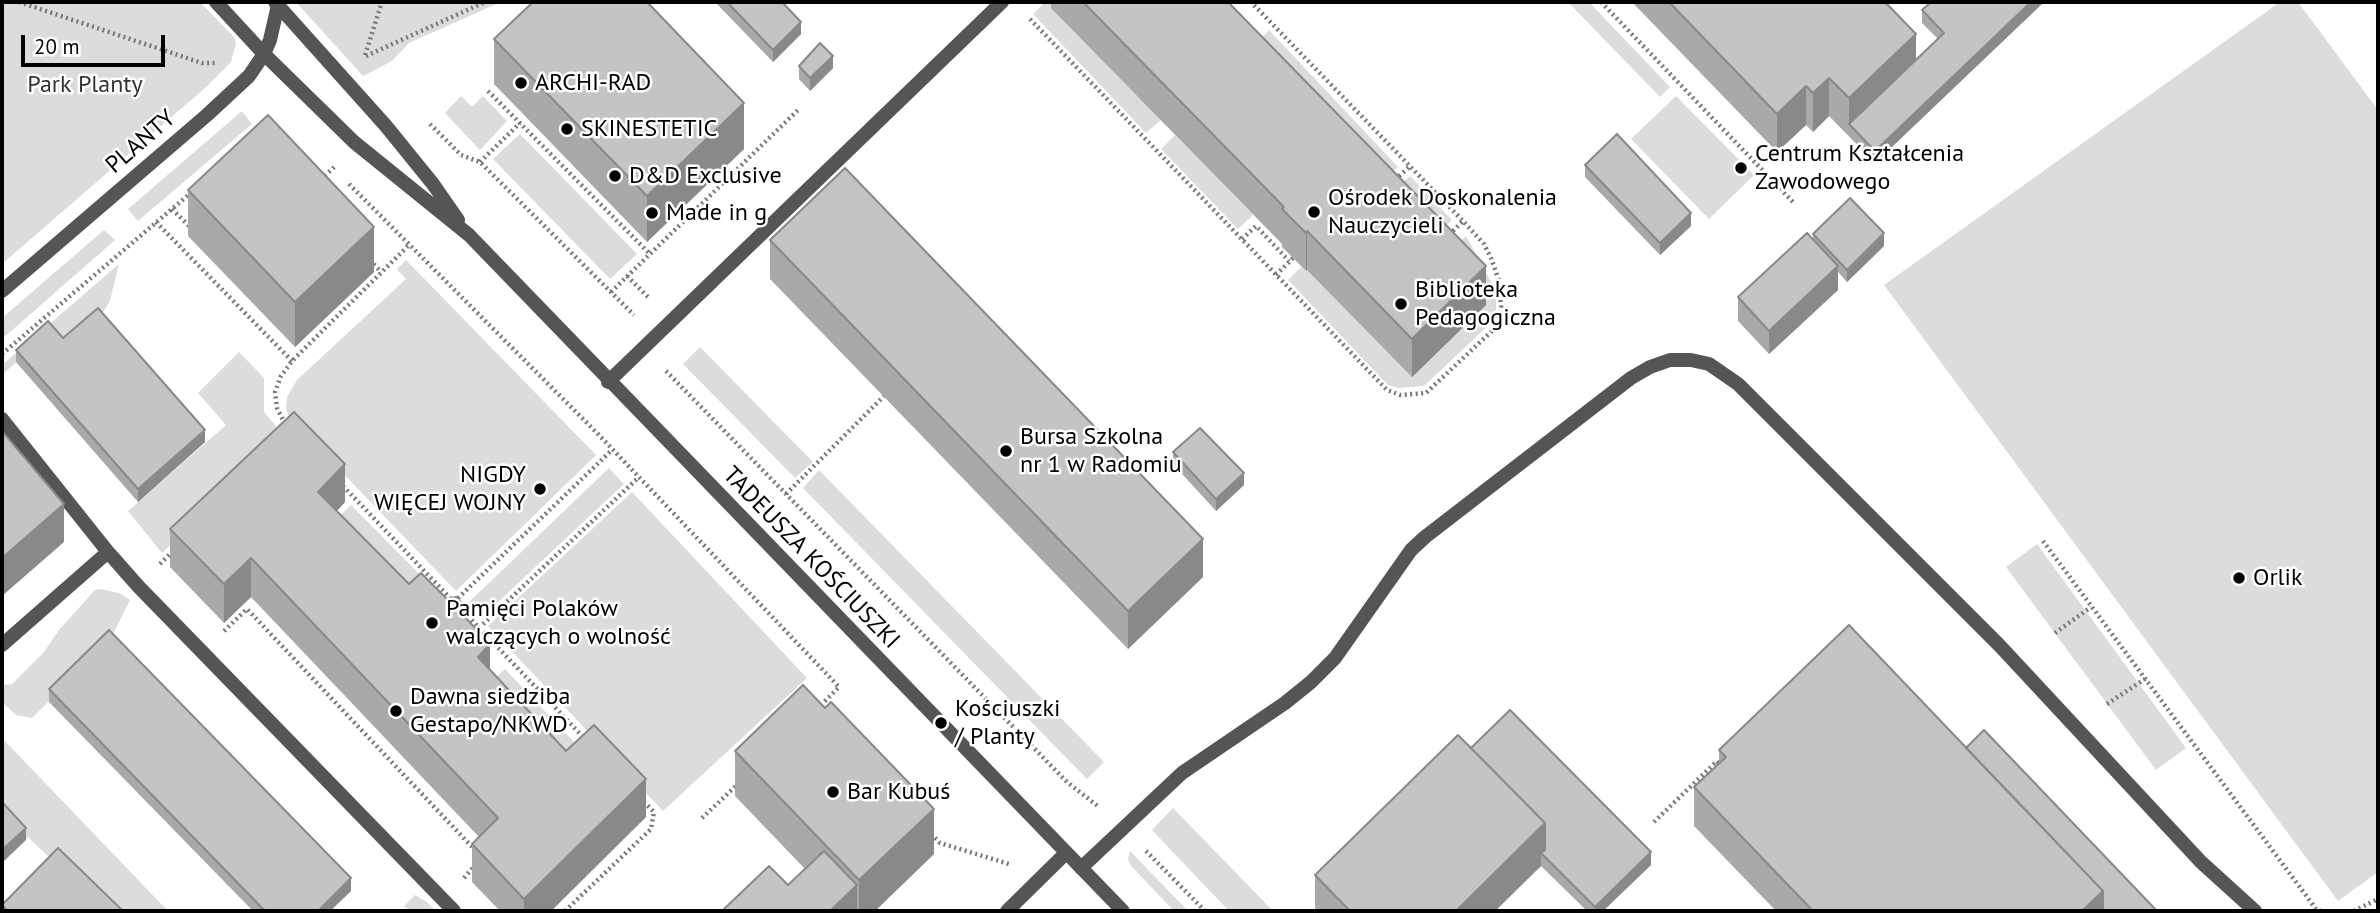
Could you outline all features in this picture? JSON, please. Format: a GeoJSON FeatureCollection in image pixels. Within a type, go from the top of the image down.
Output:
{"type":"FeatureCollection","features":[{"type":"Feature","properties":{"kind":"street","name":"TADEUSZA KOŚCIUSZKI"},"geometry":{"type":"LineString","coordinates":[[216,2],[264,54],[354,142],[468,235],[1123,911]]}},
{"type":"Feature","properties":{"kind":"street"},"geometry":{"type":"LineString","coordinates":[[608,382],[1002,2]]}},
{"type":"Feature","properties":{"kind":"street","name":"TADEUSZA KOŚCIUSZKI"},"geometry":{"type":"LineString","coordinates":[[277,3],[405,148],[468,235]]}},
{"type":"Feature","properties":{"kind":"street","name":"PLANTY"},"geometry":{"type":"LineString","coordinates":[[2,291],[249,76],[270,40],[277,3]]}},
{"type":"Feature","properties":{"kind":"street"},"geometry":{"type":"LineString","coordinates":[[1081,868],[1182,773],[1311,682],[1335,658],[1411,550],[1425,537],[1631,378],[1670,360],[1691,360],[1709,364],[1738,384],[2000,646],[2201,862],[2255,911]]}},
{"type":"Feature","properties":{"kind":"street"},"geometry":{"type":"LineString","coordinates":[[2,419],[138,586],[454,911]]}},
{"type":"Feature","properties":{"kind":"street"},"geometry":{"type":"LineString","coordinates":[[2,645],[108,552]]}},
{"type":"Feature","properties":{"kind":"street"},"geometry":{"type":"LineString","coordinates":[[1006,911],[1066,853]]}},
{"type":"Feature","properties":{"kind":"path"},"geometry":{"type":"LineString","coordinates":[[19,2],[202,63],[222,61]]}},
{"type":"Feature","properties":{"kind":"path"},"geometry":{"type":"LineString","coordinates":[[365,56],[382,2]]}},
{"type":"Feature","properties":{"kind":"path"},"geometry":{"type":"LineString","coordinates":[[365,56],[485,2]]}},
{"type":"Feature","properties":{"kind":"path"},"geometry":{"type":"LineString","coordinates":[[1025,15],[1387,390],[1400,395],[1426,393],[1493,330],[1500,314],[1499,281],[1491,258],[1484,244],[1463,221],[1251,2]]}},
{"type":"Feature","properties":{"kind":"path"},"geometry":{"type":"LineString","coordinates":[[1601,2],[1793,202]]}},
{"type":"Feature","properties":{"kind":"path"},"geometry":{"type":"LineString","coordinates":[[365,56],[371,63]]}},
{"type":"Feature","properties":{"kind":"path"},"geometry":{"type":"LineString","coordinates":[[488,91],[650,254]]}},
{"type":"Feature","properties":{"kind":"path"},"geometry":{"type":"LineString","coordinates":[[611,292],[799,109]]}},
{"type":"Feature","properties":{"kind":"path"},"geometry":{"type":"LineString","coordinates":[[421,115],[461,155],[480,162],[656,336]]}},
{"type":"Feature","properties":{"kind":"path"},"geometry":{"type":"LineString","coordinates":[[480,162],[520,123]]}},
{"type":"Feature","properties":{"kind":"path"},"geometry":{"type":"LineString","coordinates":[[326,158],[639,477],[839,687],[813,712]]}},
{"type":"Feature","properties":{"kind":"path"},"geometry":{"type":"LineString","coordinates":[[1387,188],[1410,166]]}},
{"type":"Feature","properties":{"kind":"path"},"geometry":{"type":"LineString","coordinates":[[317,185],[334,167]]}},
{"type":"Feature","properties":{"kind":"path"},"geometry":{"type":"LineString","coordinates":[[2,354],[202,183]]}},
{"type":"Feature","properties":{"kind":"path"},"geometry":{"type":"LineString","coordinates":[[172,209],[191,228],[200,219]]}},
{"type":"Feature","properties":{"kind":"path"},"geometry":{"type":"LineString","coordinates":[[1441,243],[1463,221]]}},
{"type":"Feature","properties":{"kind":"path"},"geometry":{"type":"LineString","coordinates":[[156,222],[292,361]]}},
{"type":"Feature","properties":{"kind":"path"},"geometry":{"type":"LineString","coordinates":[[1242,239],[1256,226],[1291,260],[1276,275]]}},
{"type":"Feature","properties":{"kind":"path"},"geometry":{"type":"LineString","coordinates":[[288,428],[276,408],[275,392],[281,376],[292,361],[409,245]]}},
{"type":"Feature","properties":{"kind":"path"},"geometry":{"type":"LineString","coordinates":[[363,253],[381,272]]}},
{"type":"Feature","properties":{"kind":"path"},"geometry":{"type":"LineString","coordinates":[[627,276],[649,300],[648,310],[639,319]]}},
{"type":"Feature","properties":{"kind":"path"},"geometry":{"type":"LineString","coordinates":[[643,348],[1067,782],[1124,828],[1205,911]]}},
{"type":"Feature","properties":{"kind":"path"},"geometry":{"type":"LineString","coordinates":[[786,494],[884,396]]}},
{"type":"Feature","properties":{"kind":"path"},"geometry":{"type":"LineString","coordinates":[[454,602],[612,450]]}},
{"type":"Feature","properties":{"kind":"path"},"geometry":{"type":"LineString","coordinates":[[471,635],[639,477]]}},
{"type":"Feature","properties":{"kind":"path"},"geometry":{"type":"LineString","coordinates":[[342,485],[589,744]]}},
{"type":"Feature","properties":{"kind":"path"},"geometry":{"type":"LineString","coordinates":[[2043,541],[2316,909],[2321,911]]}},
{"type":"Feature","properties":{"kind":"path"},"geometry":{"type":"LineString","coordinates":[[138,586],[177,547]]}},
{"type":"Feature","properties":{"kind":"path"},"geometry":{"type":"LineString","coordinates":[[2055,633],[2091,606]]}},
{"type":"Feature","properties":{"kind":"path"},"geometry":{"type":"LineString","coordinates":[[221,634],[247,609],[482,858],[464,877],[464,885]]}},
{"type":"Feature","properties":{"kind":"path"},"geometry":{"type":"LineString","coordinates":[[2107,704],[2145,679]]}},
{"type":"Feature","properties":{"kind":"path"},"geometry":{"type":"LineString","coordinates":[[1654,822],[1717,761],[1724,769]]}},
{"type":"Feature","properties":{"kind":"path"},"geometry":{"type":"LineString","coordinates":[[702,818],[742,780]]}},
{"type":"Feature","properties":{"kind":"path"},"geometry":{"type":"LineString","coordinates":[[565,911],[651,829],[654,812],[636,793]]}},
{"type":"Feature","properties":{"kind":"path"},"geometry":{"type":"LineString","coordinates":[[922,825],[940,843],[1007,862],[1031,888]]}},
{"type":"Feature","properties":{"kind":"path"},"geometry":{"type":"LineString","coordinates":[[2354,911],[2378,898]]}},
{"type":"Feature","properties":{"kind":"green space","name":"Park Planty"},"geometry":{"type":"Polygon","coordinates":[[[2,2],[200,2],[234,37],[236,43],[231,62],[205,88],[2,264],[2,2]]]}},
{"type":"Feature","properties":{"kind":"green space"},"geometry":{"type":"Polygon","coordinates":[[[296,2],[501,2],[409,43],[392,61],[363,76],[296,2]]]}},
{"type":"Feature","properties":{"kind":"green space"},"geometry":{"type":"Polygon","coordinates":[[[1045,2],[1058,2],[1052,8],[1161,120],[1146,133],[1033,14],[1045,2]]]}},
{"type":"Feature","properties":{"kind":"green space"},"geometry":{"type":"Polygon","coordinates":[[[1568,2],[1589,2],[1670,87],[1660,97],[1568,2]]]}},
{"type":"Feature","properties":{"kind":"green space","name":"Orlik"},"geometry":{"type":"Polygon","coordinates":[[[2280,2],[2298,2],[2378,110],[2378,872],[2338,901],[1884,285],[2280,2]]]}},
{"type":"Feature","properties":{"kind":"green space"},"geometry":{"type":"Polygon","coordinates":[[[1269,30],[1398,167],[1373,189],[1244,57],[1269,30]]]}},
{"type":"Feature","properties":{"kind":"green space"},"geometry":{"type":"Polygon","coordinates":[[[461,96],[472,107],[483,96],[507,121],[480,150],[445,113],[461,96]]]}},
{"type":"Feature","properties":{"kind":"green space"},"geometry":{"type":"Polygon","coordinates":[[[1676,96],[1754,175],[1709,219],[1631,139],[1676,96]]]}},
{"type":"Feature","properties":{"kind":"green space"},"geometry":{"type":"Polygon","coordinates":[[[242,111],[252,124],[138,221],[128,209],[242,111]]]}},
{"type":"Feature","properties":{"kind":"green space"},"geometry":{"type":"Polygon","coordinates":[[[520,134],[637,254],[610,279],[493,159],[520,134]]]}},
{"type":"Feature","properties":{"kind":"green space"},"geometry":{"type":"Polygon","coordinates":[[[1175,135],[1253,215],[1238,229],[1161,149],[1175,135]]]}},
{"type":"Feature","properties":{"kind":"green space"},"geometry":{"type":"Polygon","coordinates":[[[1410,176],[1452,220],[1427,244],[1384,200],[1410,176]]]}},
{"type":"Feature","properties":{"kind":"green space"},"geometry":{"type":"Polygon","coordinates":[[[104,230],[115,240],[2,339],[2,318],[104,230]]]}},
{"type":"Feature","properties":{"kind":"green space"},"geometry":{"type":"Polygon","coordinates":[[[1466,236],[1496,291],[1496,311],[1493,321],[1424,386],[1398,388],[1388,385],[1288,280],[1301,267],[1305,271],[1442,260],[1466,236]]]}},
{"type":"Feature","properties":{"kind":"green space"},"geometry":{"type":"Polygon","coordinates":[[[406,260],[596,455],[456,591],[289,417],[286,409],[287,397],[297,380],[406,279],[397,269],[406,260]]]}},
{"type":"Feature","properties":{"kind":"green space"},"geometry":{"type":"Polygon","coordinates":[[[119,264],[110,301],[98,320],[63,351],[48,334],[3,374],[2,365],[119,264]]]}},
{"type":"Feature","properties":{"kind":"green space"},"geometry":{"type":"Polygon","coordinates":[[[700,347],[813,462],[795,478],[683,364],[700,347]]]}},
{"type":"Feature","properties":{"kind":"green space"},"geometry":{"type":"Polygon","coordinates":[[[239,352],[264,378],[264,412],[285,437],[162,553],[128,511],[226,425],[198,393],[239,352]]]}},
{"type":"Feature","properties":{"kind":"green space"},"geometry":{"type":"Polygon","coordinates":[[[609,468],[624,484],[481,618],[467,604],[609,468]]]}},
{"type":"Feature","properties":{"kind":"green space"},"geometry":{"type":"Polygon","coordinates":[[[819,470],[1104,762],[1087,779],[803,488],[819,470]]]}},
{"type":"Feature","properties":{"kind":"green space"},"geometry":{"type":"Polygon","coordinates":[[[632,492],[807,678],[663,811],[488,626],[632,492]]]}},
{"type":"Feature","properties":{"kind":"green space"},"geometry":{"type":"Polygon","coordinates":[[[351,505],[445,600],[427,618],[322,533],[351,505]]]}},
{"type":"Feature","properties":{"kind":"green space"},"geometry":{"type":"Polygon","coordinates":[[[2037,544],[2186,748],[2156,770],[2006,567],[2037,544]]]}},
{"type":"Feature","properties":{"kind":"green space"},"geometry":{"type":"Polygon","coordinates":[[[95,590],[119,593],[130,600],[109,642],[32,718],[16,715],[2,702],[2,685],[12,684],[44,652],[59,630],[95,590]]]}},
{"type":"Feature","properties":{"kind":"green space"},"geometry":{"type":"Polygon","coordinates":[[[505,669],[594,763],[566,789],[478,695],[505,669]]]}},
{"type":"Feature","properties":{"kind":"green space"},"geometry":{"type":"Polygon","coordinates":[[[2,738],[168,911],[84,911],[60,868],[28,837],[26,840],[2,814],[2,738]]]}},
{"type":"Feature","properties":{"kind":"green space"},"geometry":{"type":"Polygon","coordinates":[[[1173,808],[1273,911],[1229,911],[1152,830],[1173,808]]]}},
{"type":"Feature","properties":{"kind":"green space"},"geometry":{"type":"Polygon","coordinates":[[[1130,851],[1188,911],[1174,911],[1131,866],[1128,859],[1130,851]]]}},
{"type":"Feature","properties":{"kind":"green space"},"geometry":{"type":"Polygon","coordinates":[[[415,895],[436,911],[410,911],[404,906],[415,895]]]}},
{"type":"Feature","properties":{"kind":"building"},"geometry":{"type":"Polygon","coordinates":[[[533,2],[647,2],[744,103],[647,196],[494,39],[533,2]]]}},
{"type":"Feature","properties":{"kind":"building"},"geometry":{"type":"Polygon","coordinates":[[[727,2],[782,2],[801,22],[773,50],[727,2]]]}},
{"type":"Feature","properties":{"kind":"building"},"geometry":{"type":"Polygon","coordinates":[[[1083,2],[1228,2],[1486,266],[1412,339],[1307,231],[1306,233],[1282,209],[1284,207],[1083,2]]]}},
{"type":"Feature","properties":{"kind":"building"},"geometry":{"type":"Polygon","coordinates":[[[1669,2],[1885,2],[1916,34],[1849,98],[1829,78],[1813,93],[1806,86],[1777,114],[1669,2]]]}},
{"type":"Feature","properties":{"kind":"building"},"geometry":{"type":"Polygon","coordinates":[[[1931,2],[2031,2],[1875,151],[1849,124],[1944,33],[1922,10],[1931,2]]]}},
{"type":"Feature","properties":{"kind":"building"},"geometry":{"type":"Polygon","coordinates":[[[820,43],[833,56],[810,78],[799,66],[820,43]]]}},
{"type":"Feature","properties":{"kind":"building"},"geometry":{"type":"Polygon","coordinates":[[[268,115],[374,227],[295,302],[188,190],[268,115]]]}},
{"type":"Feature","properties":{"kind":"building"},"geometry":{"type":"Polygon","coordinates":[[[1617,134],[1691,213],[1660,243],[1585,165],[1617,134]]]}},
{"type":"Feature","properties":{"kind":"building","name":"Bursa Szkolna nr 1 w Radomiu"},"geometry":{"type":"Polygon","coordinates":[[[845,168],[1203,539],[1128,611],[770,240],[845,168]]]}},
{"type":"Feature","properties":{"kind":"building"},"geometry":{"type":"Polygon","coordinates":[[[1850,198],[1884,233],[1847,270],[1813,234],[1850,198]]]}},
{"type":"Feature","properties":{"kind":"building"},"geometry":{"type":"Polygon","coordinates":[[[1807,233],[1838,266],[1769,331],[1738,297],[1807,233]]]}},
{"type":"Feature","properties":{"kind":"building"},"geometry":{"type":"Polygon","coordinates":[[[98,308],[205,430],[138,489],[16,350],[48,321],[63,338],[98,308]]]}},
{"type":"Feature","properties":{"kind":"building"},"geometry":{"type":"Polygon","coordinates":[[[294,412],[345,464],[318,492],[409,584],[421,573],[447,599],[456,597],[466,608],[464,616],[490,644],[478,657],[566,751],[594,725],[646,779],[524,899],[472,844],[498,818],[251,558],[224,584],[170,529],[294,412]]]}},
{"type":"Feature","properties":{"kind":"building"},"geometry":{"type":"Polygon","coordinates":[[[1200,428],[1244,473],[1216,499],[1173,452],[1200,428]]]}},
{"type":"Feature","properties":{"kind":"building"},"geometry":{"type":"Polygon","coordinates":[[[2,431],[64,504],[2,558],[2,431]]]}},
{"type":"Feature","properties":{"kind":"building"},"geometry":{"type":"Polygon","coordinates":[[[1849,625],[2103,891],[2082,911],[1813,911],[1694,787],[1726,757],[1719,750],[1849,625]]]}},
{"type":"Feature","properties":{"kind":"building"},"geometry":{"type":"Polygon","coordinates":[[[109,630],[351,878],[318,911],[265,911],[49,689],[109,630]]]}},
{"type":"Feature","properties":{"kind":"building"},"geometry":{"type":"Polygon","coordinates":[[[803,685],[825,708],[831,702],[934,809],[859,880],[735,751],[803,685]]]}},
{"type":"Feature","properties":{"kind":"building"},"geometry":{"type":"Polygon","coordinates":[[[1510,710],[1651,852],[1595,907],[1541,853],[1545,850],[1545,823],[1471,748],[1510,710]]]}},
{"type":"Feature","properties":{"kind":"building"},"geometry":{"type":"Polygon","coordinates":[[[1984,730],[2157,911],[2103,911],[2103,891],[1966,748],[1984,730]]]}},
{"type":"Feature","properties":{"kind":"building"},"geometry":{"type":"Polygon","coordinates":[[[1458,735],[1545,823],[1458,909],[1460,911],[1350,911],[1315,875],[1458,735]]]}},
{"type":"Feature","properties":{"kind":"building"},"geometry":{"type":"Polygon","coordinates":[[[2,802],[26,828],[2,850],[2,802]]]}},
{"type":"Feature","properties":{"kind":"building"},"geometry":{"type":"Polygon","coordinates":[[[58,848],[123,911],[8,911],[2,905],[58,848]]]}},
{"type":"Feature","properties":{"kind":"building"},"geometry":{"type":"Polygon","coordinates":[[[824,851],[857,885],[830,911],[722,911],[769,866],[788,885],[824,851]]]}},
{"type":"Feature","properties":{"kind":"place","name":"ARCHI-RAD"},"geometry":{"type":"Point","coordinates":[521,83]}},
{"type":"Feature","properties":{"kind":"place","name":"SKINESTETIC"},"geometry":{"type":"Point","coordinates":[567,129]}},
{"type":"Feature","properties":{"kind":"place","name":"Centrum Kształcenia Zawodowego"},"geometry":{"type":"Point","coordinates":[1741,168]}},
{"type":"Feature","properties":{"kind":"place","name":"D&D Exclusive"},"geometry":{"type":"Point","coordinates":[615,176]}},
{"type":"Feature","properties":{"kind":"place","name":"Ośrodek Doskonalenia Nauczycieli"},"geometry":{"type":"Point","coordinates":[1314,212]}},
{"type":"Feature","properties":{"kind":"place","name":"Made in g"},"geometry":{"type":"Point","coordinates":[652,213]}},
{"type":"Feature","properties":{"kind":"place","name":"Biblioteka Pedagogiczna"},"geometry":{"type":"Point","coordinates":[1401,304]}},
{"type":"Feature","properties":{"kind":"place","name":"Bursa Szkolna nr 1 w Radomiu"},"geometry":{"type":"Point","coordinates":[1006,451]}},
{"type":"Feature","properties":{"kind":"place","name":"NIGDY WIĘCEJ WOJNY"},"geometry":{"type":"Point","coordinates":[540,489]}},
{"type":"Feature","properties":{"kind":"place","name":"Orlik"},"geometry":{"type":"Point","coordinates":[2239,578]}},
{"type":"Feature","properties":{"kind":"place","name":"Pamięci Polaków walczących o wolność"},"geometry":{"type":"Point","coordinates":[432,623]}},
{"type":"Feature","properties":{"kind":"place","name":"Dawna siedziba Gestapo/NKWD"},"geometry":{"type":"Point","coordinates":[396,711]}},
{"type":"Feature","properties":{"kind":"place","name":"Kościuszki / Planty"},"geometry":{"type":"Point","coordinates":[941,723]}},
{"type":"Feature","properties":{"kind":"place","name":"Bar Kubuś"},"geometry":{"type":"Point","coordinates":[833,792]}}]}
